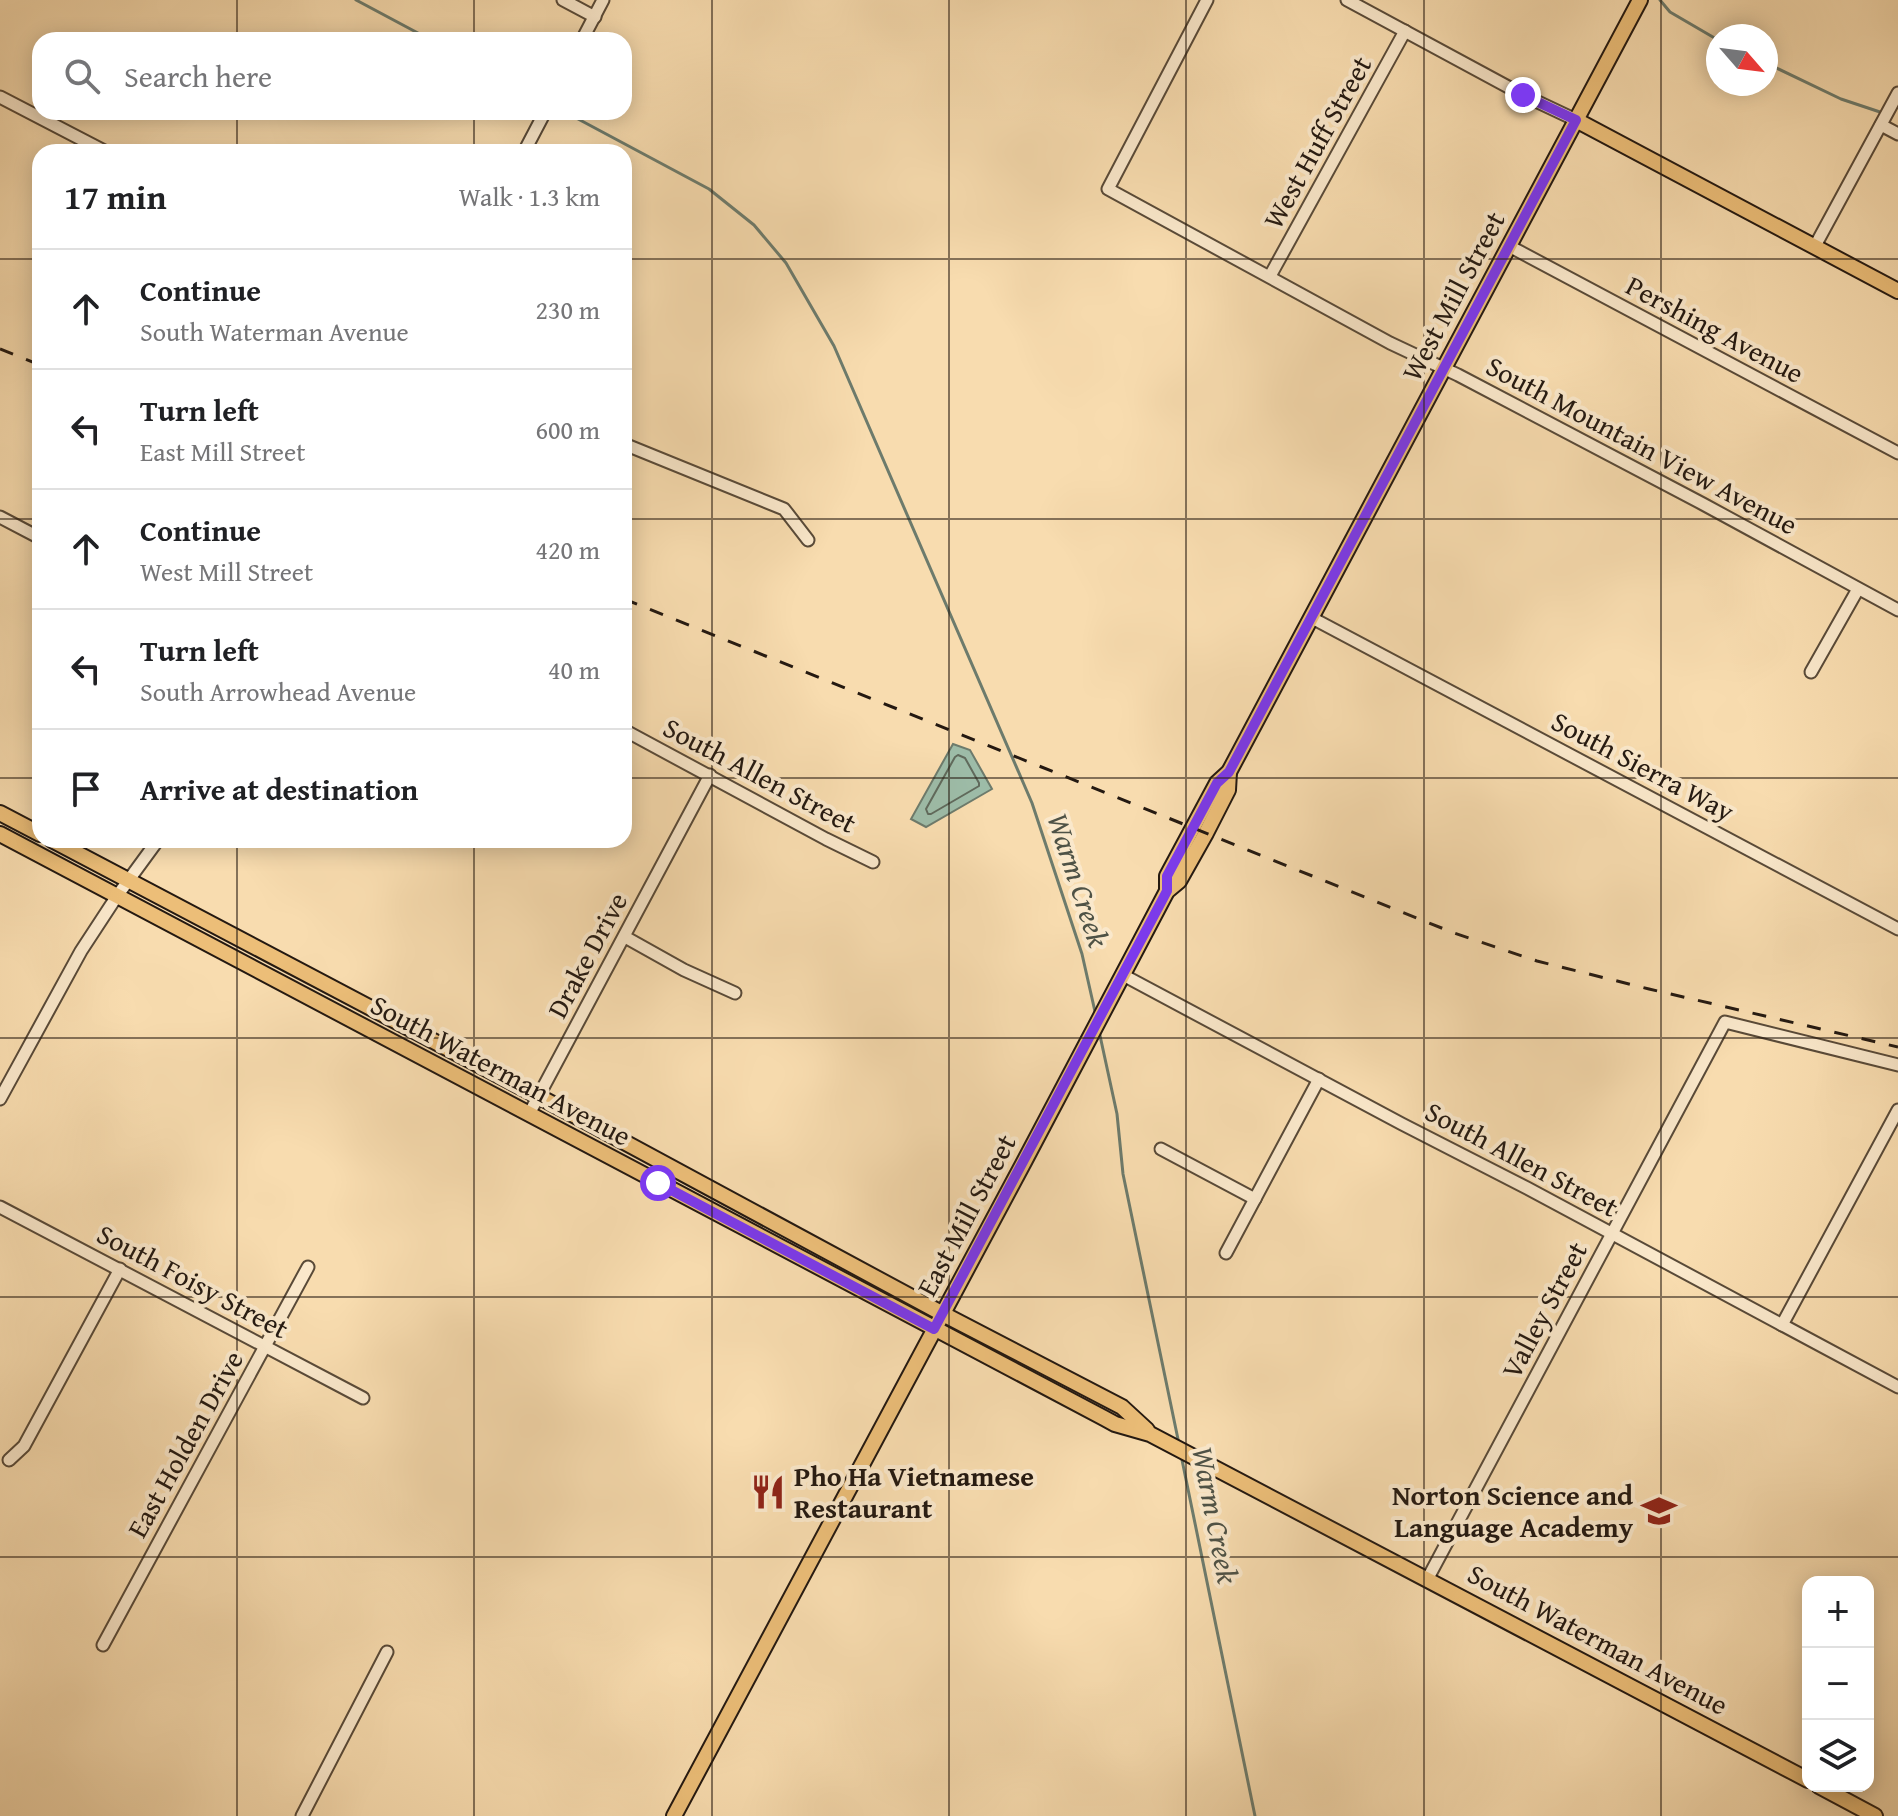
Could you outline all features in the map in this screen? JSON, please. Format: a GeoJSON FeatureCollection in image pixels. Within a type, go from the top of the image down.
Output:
{"type":"FeatureCollection","features":[{"type":"Feature","properties":{"kind":"main road","name":"West Mill Street"},"geometry":{"type":"LineString","coordinates":[[1312,618],[1640,0]]}},
{"type":"Feature","properties":{"kind":"main road"},"geometry":{"type":"LineString","coordinates":[[1576,120],[1898,291]]}},
{"type":"Feature","properties":{"kind":"main road","name":"East Mill Street"},"geometry":{"type":"LineString","coordinates":[[674,1816],[1167,891],[1179,881],[1217,811],[1228,790],[1229,772],[1312,618]]}},
{"type":"Feature","properties":{"kind":"main road"},"geometry":{"type":"LineString","coordinates":[[0,813],[32,830]]}},
{"type":"Feature","properties":{"kind":"main road","name":"South Waterman Avenue"},"geometry":{"type":"LineString","coordinates":[[0,834],[1115,1424],[1150,1434],[1215,1467],[1802,1777]]}},
{"type":"Feature","properties":{"kind":"main road","name":"South Waterman Avenue"},"geometry":{"type":"LineString","coordinates":[[67,848],[1122,1407],[1150,1434]]}},
{"type":"Feature","properties":{"kind":"main road"},"geometry":{"type":"LineString","coordinates":[[279,982],[320,993],[347,1007],[356,1001]]}},
{"type":"Feature","properties":{"kind":"main road"},"geometry":{"type":"LineString","coordinates":[[1022,1375],[1041,1374],[1114,1413],[1122,1407]]}},
{"type":"Feature","properties":{"kind":"main road"},"geometry":{"type":"LineString","coordinates":[[1830,1792],[1875,1816]]}},
{"type":"Feature","properties":{"kind":"street"},"geometry":{"type":"LineString","coordinates":[[563,0],[595,17]]}},
{"type":"Feature","properties":{"kind":"street"},"geometry":{"type":"LineString","coordinates":[[587,32],[603,0]]}},
{"type":"Feature","properties":{"kind":"street","name":"South Mountain View Avenue"},"geometry":{"type":"LineString","coordinates":[[1207,0],[1108,189],[1390,343],[1444,367],[1690,496],[1898,610]]}},
{"type":"Feature","properties":{"kind":"street"},"geometry":{"type":"LineString","coordinates":[[1347,0],[1523,95],[1576,120]]}},
{"type":"Feature","properties":{"kind":"street","name":"West Huff Street"},"geometry":{"type":"LineString","coordinates":[[1270,276],[1405,31]]}},
{"type":"Feature","properties":{"kind":"street"},"geometry":{"type":"LineString","coordinates":[[1815,246],[1898,93]]}},
{"type":"Feature","properties":{"kind":"street"},"geometry":{"type":"LineString","coordinates":[[0,97],[32,114]]}},
{"type":"Feature","properties":{"kind":"street"},"geometry":{"type":"LineString","coordinates":[[1885,117],[1898,134]]}},
{"type":"Feature","properties":{"kind":"street"},"geometry":{"type":"LineString","coordinates":[[44,120],[91,144]]}},
{"type":"Feature","properties":{"kind":"street"},"geometry":{"type":"LineString","coordinates":[[529,144],[541,120]]}},
{"type":"Feature","properties":{"kind":"street","name":"Pershing Avenue"},"geometry":{"type":"LineString","coordinates":[[1509,246],[1898,453]]}},
{"type":"Feature","properties":{"kind":"street"},"geometry":{"type":"LineString","coordinates":[[632,447],[784,509],[808,540]]}},
{"type":"Feature","properties":{"kind":"street"},"geometry":{"type":"LineString","coordinates":[[0,517],[32,534]]}},
{"type":"Feature","properties":{"kind":"street"},"geometry":{"type":"LineString","coordinates":[[1811,672],[1858,589]]}},
{"type":"Feature","properties":{"kind":"street","name":"South Sierra Way"},"geometry":{"type":"LineString","coordinates":[[1312,618],[1898,929]]}},
{"type":"Feature","properties":{"kind":"street","name":"South Allen Street"},"geometry":{"type":"LineString","coordinates":[[632,734],[873,862]]}},
{"type":"Feature","properties":{"kind":"street","name":"Drake Drive"},"geometry":{"type":"LineString","coordinates":[[529,1114],[710,775]]}},
{"type":"Feature","properties":{"kind":"street"},"geometry":{"type":"LineString","coordinates":[[0,1099],[74,965],[117,896],[152,848]]}},
{"type":"Feature","properties":{"kind":"street"},"geometry":{"type":"LineString","coordinates":[[625,937],[684,970],[735,993]]}},
{"type":"Feature","properties":{"kind":"street","name":"South Allen Street"},"geometry":{"type":"LineString","coordinates":[[1123,975],[1898,1387]]}},
{"type":"Feature","properties":{"kind":"street","name":"Valley Street"},"geometry":{"type":"LineString","coordinates":[[1428,1578],[1725,1022],[1898,1065]]}},
{"type":"Feature","properties":{"kind":"street"},"geometry":{"type":"LineString","coordinates":[[1226,1253],[1319,1079]]}},
{"type":"Feature","properties":{"kind":"street"},"geometry":{"type":"LineString","coordinates":[[1782,1325],[1898,1110]]}},
{"type":"Feature","properties":{"kind":"street"},"geometry":{"type":"LineString","coordinates":[[1161,1149],[1255,1199]]}},
{"type":"Feature","properties":{"kind":"street","name":"South Foisy Street"},"geometry":{"type":"LineString","coordinates":[[0,1207],[363,1398]]}},
{"type":"Feature","properties":{"kind":"street","name":"East Holden Drive"},"geometry":{"type":"LineString","coordinates":[[103,1645],[308,1267]]}},
{"type":"Feature","properties":{"kind":"street"},"geometry":{"type":"LineString","coordinates":[[9,1460],[24,1446],[120,1269]]}},
{"type":"Feature","properties":{"kind":"street"},"geometry":{"type":"LineString","coordinates":[[302,1816],[387,1652]]}},
{"type":"Feature","properties":{"kind":"water"},"geometry":{"type":"Polygon","coordinates":[[[953,744],[970,750],[992,789],[926,827],[911,819],[953,744]]]}},
{"type":"Feature","properties":{"kind":"waterway","name":"Warm Creek"},"geometry":{"type":"LineString","coordinates":[[356,0],[416,32]]}},
{"type":"Feature","properties":{"kind":"waterway"},"geometry":{"type":"LineString","coordinates":[[1660,0],[1670,12],[1706,33]]}},
{"type":"Feature","properties":{"kind":"waterway"},"geometry":{"type":"LineString","coordinates":[[1778,69],[1841,99],[1883,113]]}},
{"type":"Feature","properties":{"kind":"waterway","name":"Warm Creek"},"geometry":{"type":"LineString","coordinates":[[580,120],[625,144]]}},
{"type":"Feature","properties":{"kind":"waterway","name":"Warm Creek"},"geometry":{"type":"LineString","coordinates":[[632,148],[709,189],[754,225],[786,263],[834,346],[1032,803],[1082,954],[1096,1016]]}},
{"type":"Feature","properties":{"kind":"waterway","name":"Warm Creek"},"geometry":{"type":"LineString","coordinates":[[1099,1031],[1117,1114],[1123,1174],[1179,1444]]}},
{"type":"Feature","properties":{"kind":"waterway","name":"Warm Creek"},"geometry":{"type":"LineString","coordinates":[[1181,1455],[1255,1816]]}},
{"type":"Feature","properties":{"kind":"railway"},"geometry":{"type":"LineString","coordinates":[[0,349],[32,362]]}},
{"type":"Feature","properties":{"kind":"railway"},"geometry":{"type":"LineString","coordinates":[[632,602],[1454,933],[1537,961],[1898,1047]]}},
{"type":"Feature","properties":{"kind":"place","name":"Pho Ha Vietnamese Restaurant"},"geometry":{"type":"Point","coordinates":[768,1492]}},
{"type":"Feature","properties":{"kind":"place","name":"Norton Science and Language Academy"},"geometry":{"type":"Point","coordinates":[1659,1511]}},
{"type":"Feature","properties":{"kind":"route"},"geometry":{"type":"LineString","coordinates":[[658,1183],[934,1329],[1167,891],[1167,876],[1217,783],[1229,772],[1576,120],[1523,95]]}}]}
